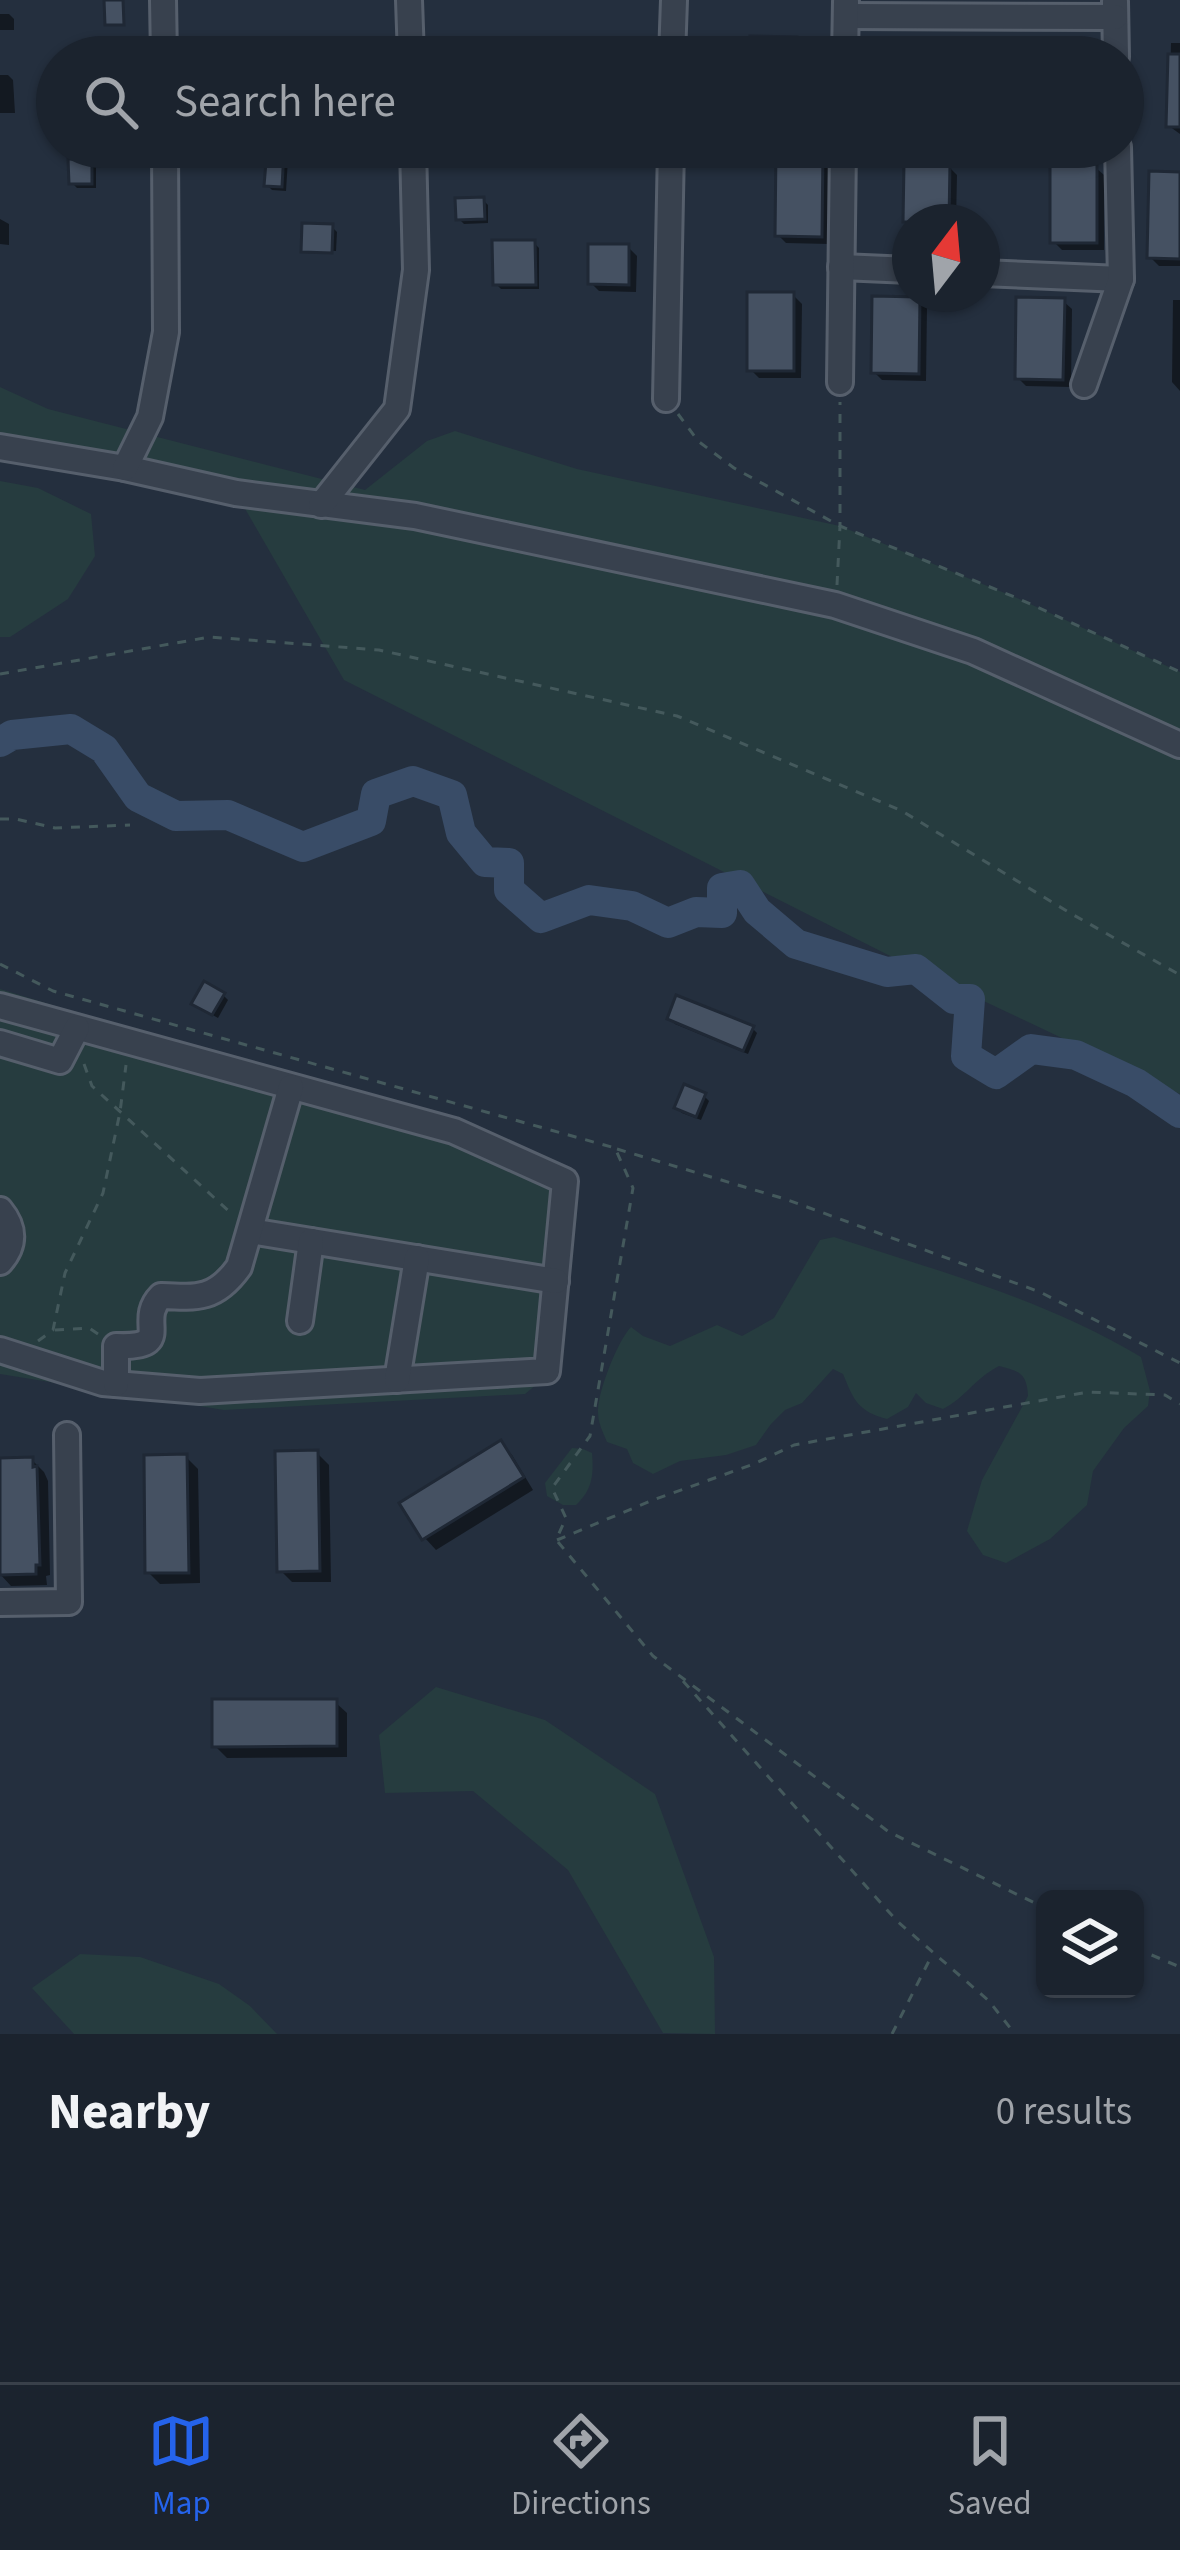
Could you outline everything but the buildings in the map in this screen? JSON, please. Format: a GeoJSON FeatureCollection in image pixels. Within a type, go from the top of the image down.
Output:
{"type":"FeatureCollection","features":[{"type":"Feature","properties":{"kind":"street"},"geometry":{"type":"LineString","coordinates":[[163,0],[164,36]]}},
{"type":"Feature","properties":{"kind":"street"},"geometry":{"type":"LineString","coordinates":[[409,0],[410,36]]}},
{"type":"Feature","properties":{"kind":"street"},"geometry":{"type":"LineString","coordinates":[[673,36],[674,0]]}},
{"type":"Feature","properties":{"kind":"street"},"geometry":{"type":"LineString","coordinates":[[846,8],[1115,8]]}},
{"type":"Feature","properties":{"kind":"street"},"geometry":{"type":"LineString","coordinates":[[125,468],[150,417],[166,332],[165,168]]}},
{"type":"Feature","properties":{"kind":"street"},"geometry":{"type":"LineString","coordinates":[[320,505],[397,409],[416,270],[414,168]]}},
{"type":"Feature","properties":{"kind":"street"},"geometry":{"type":"LineString","coordinates":[[666,399],[670,168]]}},
{"type":"Feature","properties":{"kind":"street"},"geometry":{"type":"LineString","coordinates":[[840,382],[843,168]]}},
{"type":"Feature","properties":{"kind":"street"},"geometry":{"type":"LineString","coordinates":[[1084,385],[1121,279],[1118,168]]}},
{"type":"Feature","properties":{"kind":"street"},"geometry":{"type":"LineString","coordinates":[[841,267],[892,269]]}},
{"type":"Feature","properties":{"kind":"street"},"geometry":{"type":"LineString","coordinates":[[1000,274],[1121,279]]}},
{"type":"Feature","properties":{"kind":"street"},"geometry":{"type":"LineString","coordinates":[[0,447],[236,493],[415,516],[836,605],[974,651],[1180,745]]}},
{"type":"Feature","properties":{"kind":"street"},"geometry":{"type":"LineString","coordinates":[[0,1006],[454,1131],[565,1181],[547,1371],[200,1391],[103,1383],[8,1353]]}},
{"type":"Feature","properties":{"kind":"street"},"geometry":{"type":"LineString","coordinates":[[0,1043],[60,1061],[77,1028]]}},
{"type":"Feature","properties":{"kind":"street"},"geometry":{"type":"LineString","coordinates":[[116,1384],[116,1346],[150,1342],[151,1316],[161,1296],[205,1296],[226,1286],[239,1267],[291,1087]]}},
{"type":"Feature","properties":{"kind":"street"},"geometry":{"type":"LineString","coordinates":[[0,1210],[12,1235],[10,1249],[0,1262]]}},
{"type":"Feature","properties":{"kind":"street"},"geometry":{"type":"LineString","coordinates":[[250,1231],[556,1281]]}},
{"type":"Feature","properties":{"kind":"street"},"geometry":{"type":"LineString","coordinates":[[300,1322],[311,1241]]}},
{"type":"Feature","properties":{"kind":"street"},"geometry":{"type":"LineString","coordinates":[[397,1380],[417,1258]]}},
{"type":"Feature","properties":{"kind":"street"},"geometry":{"type":"LineString","coordinates":[[0,1603],[69,1602],[67,1435]]}},
{"type":"Feature","properties":{"kind":"path"},"geometry":{"type":"LineString","coordinates":[[836,605],[840,382]]}},
{"type":"Feature","properties":{"kind":"path"},"geometry":{"type":"LineString","coordinates":[[666,399],[698,441],[734,468],[840,526],[1017,598],[1180,672]]}},
{"type":"Feature","properties":{"kind":"path"},"geometry":{"type":"LineString","coordinates":[[0,674],[210,637],[379,650],[676,716],[902,811],[1180,975]]}},
{"type":"Feature","properties":{"kind":"path"},"geometry":{"type":"LineString","coordinates":[[0,819],[55,828],[130,825]]}},
{"type":"Feature","properties":{"kind":"path"},"geometry":{"type":"LineString","coordinates":[[77,1028],[92,1086],[250,1231]]}},
{"type":"Feature","properties":{"kind":"path"},"geometry":{"type":"LineString","coordinates":[[53,1330],[65,1273],[103,1193],[128,1042]]}},
{"type":"Feature","properties":{"kind":"path"},"geometry":{"type":"LineString","coordinates":[[615,1148],[784,1198],[1040,1292],[1180,1363]]}},
{"type":"Feature","properties":{"kind":"path"},"geometry":{"type":"LineString","coordinates":[[8,1353],[53,1330],[88,1328],[116,1346]]}},
{"type":"Feature","properties":{"kind":"path"},"geometry":{"type":"LineString","coordinates":[[556,1540],[794,1445],[1088,1392],[1165,1395],[1180,1404]]}},
{"type":"Feature","properties":{"kind":"path"},"geometry":{"type":"LineString","coordinates":[[556,1540],[566,1518],[552,1488],[590,1436]]}},
{"type":"Feature","properties":{"kind":"path"},"geometry":{"type":"LineString","coordinates":[[556,1540],[652,1655],[678,1675],[889,1832],[1036,1904]]}},
{"type":"Feature","properties":{"kind":"path"},"geometry":{"type":"LineString","coordinates":[[678,1675],[897,1921],[989,2001],[1015,2034]]}},
{"type":"Feature","properties":{"kind":"path"},"geometry":{"type":"LineString","coordinates":[[1144,1952],[1180,1967]]}},
{"type":"Feature","properties":{"kind":"path"},"geometry":{"type":"LineString","coordinates":[[892,2034],[933,1953]]}},
{"type":"Feature","properties":{"kind":"green space"},"geometry":{"type":"Polygon","coordinates":[[[0,387],[48,409],[365,490],[427,441],[455,431],[577,469],[840,526],[1017,598],[1180,672],[1180,1094],[916,969],[344,680],[236,493],[0,447],[0,387]]]}},
{"type":"Feature","properties":{"kind":"green space"},"geometry":{"type":"Polygon","coordinates":[[[0,481],[38,488],[91,514],[95,556],[68,599],[10,637],[0,637],[0,481]]]}},
{"type":"Feature","properties":{"kind":"green space"},"geometry":{"type":"Polygon","coordinates":[[[0,989],[354,1098],[555,1185],[577,1215],[554,1370],[525,1394],[224,1410],[0,1374],[0,989]]]}},
{"type":"Feature","properties":{"kind":"green space"},"geometry":{"type":"Polygon","coordinates":[[[834,1237],[1030,1303],[1141,1357],[1150,1391],[1148,1406],[1124,1428],[1093,1471],[1087,1505],[1050,1539],[1006,1563],[983,1555],[967,1531],[982,1480],[1028,1396],[1021,1374],[999,1366],[943,1409],[916,1393],[908,1407],[887,1419],[863,1408],[843,1374],[833,1369],[802,1403],[785,1410],[756,1445],[726,1455],[680,1461],[653,1474],[633,1463],[627,1449],[607,1442],[599,1403],[615,1355],[631,1327],[670,1346],[717,1325],[742,1336],[774,1318],[820,1240],[834,1237]]]}},
{"type":"Feature","properties":{"kind":"green space"},"geometry":{"type":"Polygon","coordinates":[[[572,1448],[592,1453],[592,1475],[586,1494],[576,1505],[563,1505],[547,1496],[545,1483],[572,1448]]]}},
{"type":"Feature","properties":{"kind":"green space"},"geometry":{"type":"Polygon","coordinates":[[[436,1687],[545,1720],[655,1794],[714,1957],[715,2034],[663,2033],[568,1870],[473,1791],[385,1793],[379,1735],[436,1687]]]}},
{"type":"Feature","properties":{"kind":"green space"},"geometry":{"type":"Polygon","coordinates":[[[80,1954],[140,1957],[219,1984],[277,2034],[74,2034],[32,1988],[80,1954]]]}},
{"type":"Feature","properties":{"kind":"waterway"},"geometry":{"type":"LineString","coordinates":[[0,742],[12,735],[71,729],[104,749],[138,797],[176,816],[228,815],[303,847],[371,821],[376,794],[413,781],[452,795],[461,833],[485,862],[509,863],[509,890],[541,918],[589,900],[632,906],[668,923],[696,912],[722,913],[722,888],[740,885],[757,911],[796,944],[887,972],[916,969],[954,999],[970,999],[966,1056],[996,1074],[1031,1049],[1076,1055],[1136,1083],[1180,1113]]}}]}
